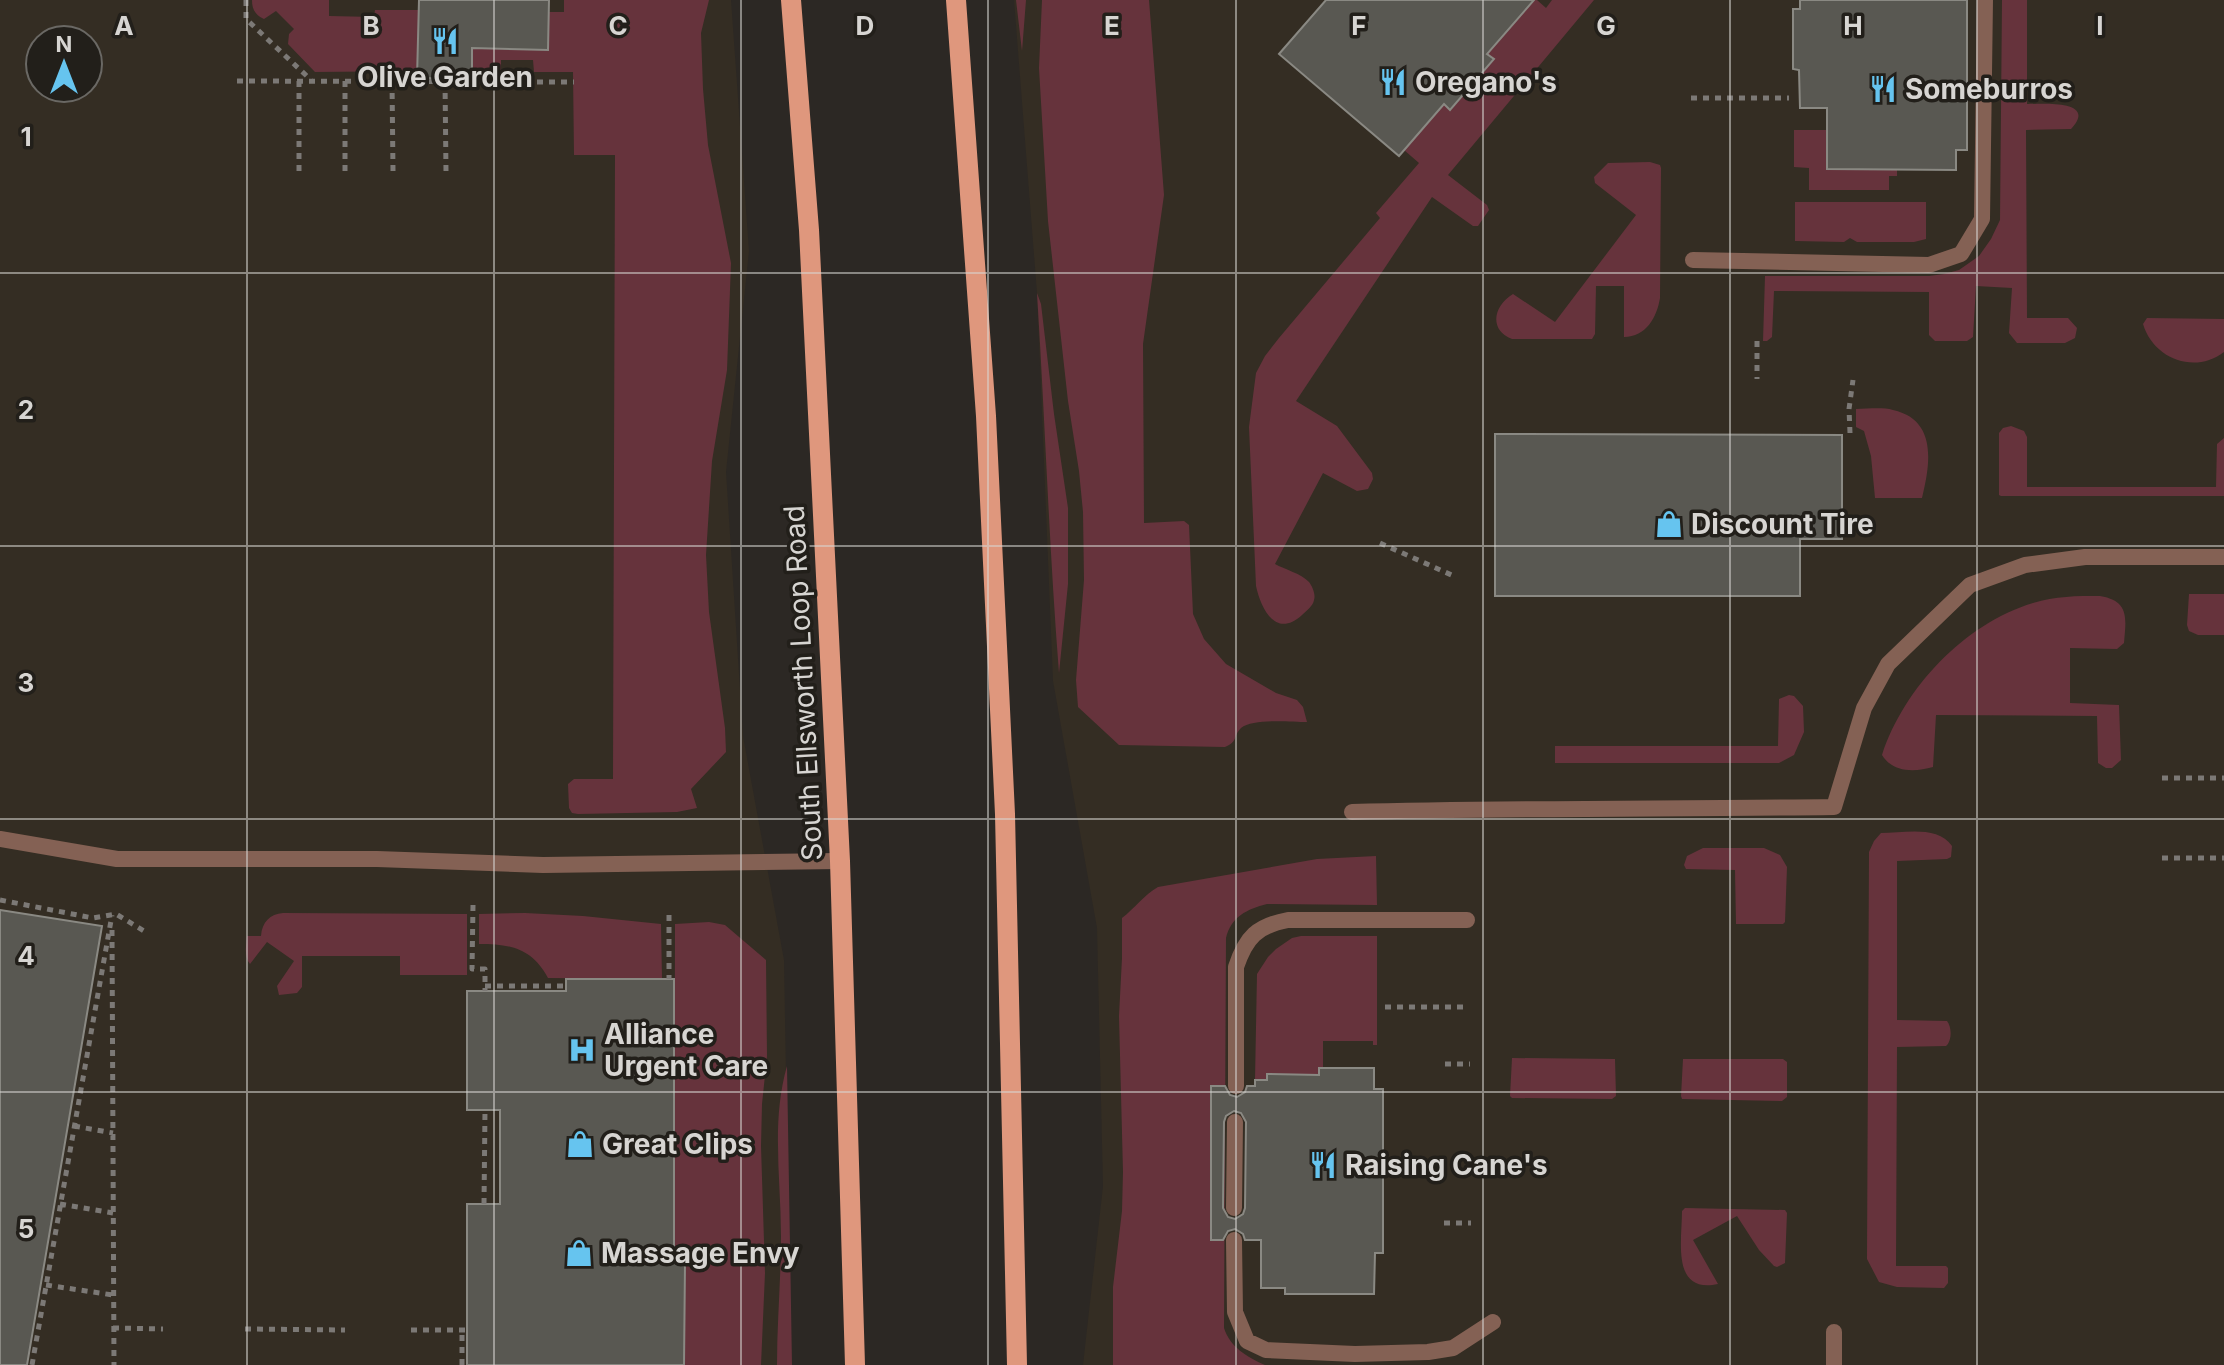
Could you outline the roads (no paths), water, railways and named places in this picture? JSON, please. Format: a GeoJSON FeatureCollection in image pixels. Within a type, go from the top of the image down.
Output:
{"type":"FeatureCollection","features":[{"type":"Feature","properties":{"kind":"main road","name":"South Ellsworth Loop Road"},"geometry":{"type":"LineString","coordinates":[[791,0],[809,230],[840,861],[855,1365]]}},
{"type":"Feature","properties":{"kind":"main road"},"geometry":{"type":"LineString","coordinates":[[956,0],[986,416],[1005,814],[1017,1365]]}},
{"type":"Feature","properties":{"kind":"lane"},"geometry":{"type":"LineString","coordinates":[[1693,260],[1929,265],[1961,254],[1982,219],[1985,0]]}},
{"type":"Feature","properties":{"kind":"lane"},"geometry":{"type":"LineString","coordinates":[[1352,812],[1834,807],[1864,708],[1888,664],[1970,585],[2025,565],[2085,557],[2224,557]]}},
{"type":"Feature","properties":{"kind":"lane"},"geometry":{"type":"LineString","coordinates":[[0,839],[117,859],[377,859],[543,865],[840,861]]}},
{"type":"Feature","properties":{"kind":"lane"},"geometry":{"type":"LineString","coordinates":[[1236,1086],[1236,967],[1253,935],[1269,924],[1288,920],[1467,920]]}},
{"type":"Feature","properties":{"kind":"lane"},"geometry":{"type":"LineString","coordinates":[[1234,1208],[1235,1122]]}},
{"type":"Feature","properties":{"kind":"lane"},"geometry":{"type":"LineString","coordinates":[[1234,1240],[1235,1312],[1247,1341],[1266,1350],[1355,1354],[1428,1352],[1453,1348],[1493,1322]]}},
{"type":"Feature","properties":{"kind":"lane"},"geometry":{"type":"LineString","coordinates":[[1834,1332],[1834,1365]]}},
{"type":"Feature","properties":{"kind":"place","name":"Olive Garden"},"geometry":{"type":"Point","coordinates":[445,41]}},
{"type":"Feature","properties":{"kind":"place","name":"Oregano's"},"geometry":{"type":"Point","coordinates":[1393,82]}},
{"type":"Feature","properties":{"kind":"place","name":"Someburros"},"geometry":{"type":"Point","coordinates":[1883,89]}},
{"type":"Feature","properties":{"kind":"place","name":"Discount Tire"},"geometry":{"type":"Point","coordinates":[1669,524]}},
{"type":"Feature","properties":{"kind":"place","name":"Alliance Urgent Care"},"geometry":{"type":"Point","coordinates":[582,1050]}},
{"type":"Feature","properties":{"kind":"place","name":"Great Clips"},"geometry":{"type":"Point","coordinates":[580,1144]}},
{"type":"Feature","properties":{"kind":"place","name":"Raising Cane's"},"geometry":{"type":"Point","coordinates":[1323,1165]}},
{"type":"Feature","properties":{"kind":"place","name":"Massage Envy"},"geometry":{"type":"Point","coordinates":[579,1253]}}]}
